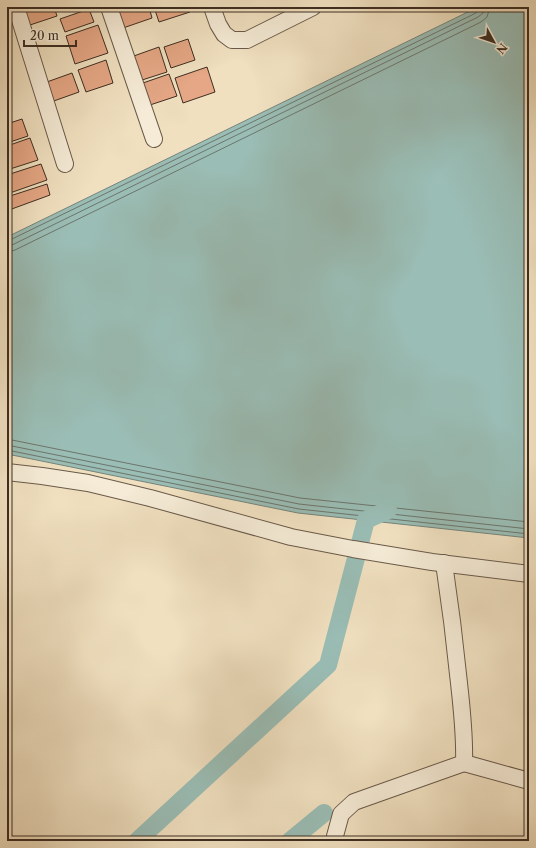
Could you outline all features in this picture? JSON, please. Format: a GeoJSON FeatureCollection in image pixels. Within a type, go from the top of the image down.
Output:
{"type":"FeatureCollection","features":[{"type":"Feature","properties":{"kind":"street"},"geometry":{"type":"LineString","coordinates":[[16,7],[65,164]]}},
{"type":"Feature","properties":{"kind":"street"},"geometry":{"type":"LineString","coordinates":[[109,7],[154,139]]}},
{"type":"Feature","properties":{"kind":"street"},"geometry":{"type":"LineString","coordinates":[[212,7],[218,24],[224,34],[232,40],[247,40],[313,7]]}},
{"type":"Feature","properties":{"kind":"street"},"geometry":{"type":"LineString","coordinates":[[7,472],[88,483],[150,498],[291,537],[353,549],[529,574]]}},
{"type":"Feature","properties":{"kind":"street"},"geometry":{"type":"LineString","coordinates":[[444,563],[452,616],[465,741],[464,763]]}},
{"type":"Feature","properties":{"kind":"street"},"geometry":{"type":"LineString","coordinates":[[336,841],[335,836],[341,814],[354,802],[464,763],[529,780]]}},
{"type":"Feature","properties":{"kind":"water"},"geometry":{"type":"Polygon","coordinates":[[[478,7],[529,7],[529,538],[298,513],[7,454],[7,237],[478,7]]]}},
{"type":"Feature","properties":{"kind":"building"},"geometry":{"type":"Polygon","coordinates":[[[30,7],[54,7],[57,16],[24,27],[19,11],[30,7]]]}},
{"type":"Feature","properties":{"kind":"building"},"geometry":{"type":"Polygon","coordinates":[[[149,7],[152,18],[123,28],[116,8],[149,7]]]}},
{"type":"Feature","properties":{"kind":"building"},"geometry":{"type":"Polygon","coordinates":[[[154,7],[188,7],[190,12],[159,22],[154,7]]]}},
{"type":"Feature","properties":{"kind":"building"},"geometry":{"type":"Polygon","coordinates":[[[89,9],[94,22],[65,32],[60,19],[89,9]]]}},
{"type":"Feature","properties":{"kind":"building"},"geometry":{"type":"Polygon","coordinates":[[[98,25],[108,53],[75,64],[66,36],[98,25]]]}},
{"type":"Feature","properties":{"kind":"building"},"geometry":{"type":"Polygon","coordinates":[[[188,39],[195,60],[171,68],[164,47],[188,39]]]}},
{"type":"Feature","properties":{"kind":"building"},"geometry":{"type":"Polygon","coordinates":[[[159,47],[167,72],[139,81],[131,57],[159,47]]]}},
{"type":"Feature","properties":{"kind":"building"},"geometry":{"type":"Polygon","coordinates":[[[106,60],[113,83],[86,92],[78,70],[106,60]]]}},
{"type":"Feature","properties":{"kind":"building"},"geometry":{"type":"Polygon","coordinates":[[[207,67],[215,92],[183,103],[175,78],[207,67]]]}},
{"type":"Feature","properties":{"kind":"building"},"geometry":{"type":"Polygon","coordinates":[[[72,73],[79,92],[51,102],[44,83],[72,73]]]}},
{"type":"Feature","properties":{"kind":"building"},"geometry":{"type":"Polygon","coordinates":[[[169,74],[177,96],[147,106],[140,84],[169,74]]]}},
{"type":"Feature","properties":{"kind":"building"},"geometry":{"type":"Polygon","coordinates":[[[22,119],[28,136],[7,143],[7,124],[22,119]]]}},
{"type":"Feature","properties":{"kind":"building"},"geometry":{"type":"Polygon","coordinates":[[[30,138],[38,160],[7,170],[7,146],[30,138]]]}},
{"type":"Feature","properties":{"kind":"building"},"geometry":{"type":"Polygon","coordinates":[[[41,164],[47,180],[7,194],[7,175],[41,164]]]}},
{"type":"Feature","properties":{"kind":"building"},"geometry":{"type":"Polygon","coordinates":[[[47,184],[50,195],[9,210],[7,197],[47,184]]]}},
{"type":"Feature","properties":{"kind":"waterway"},"geometry":{"type":"LineString","coordinates":[[137,841],[328,665],[366,520],[388,510]]}},
{"type":"Feature","properties":{"kind":"waterway"},"geometry":{"type":"LineString","coordinates":[[290,841],[324,813]]}}]}
